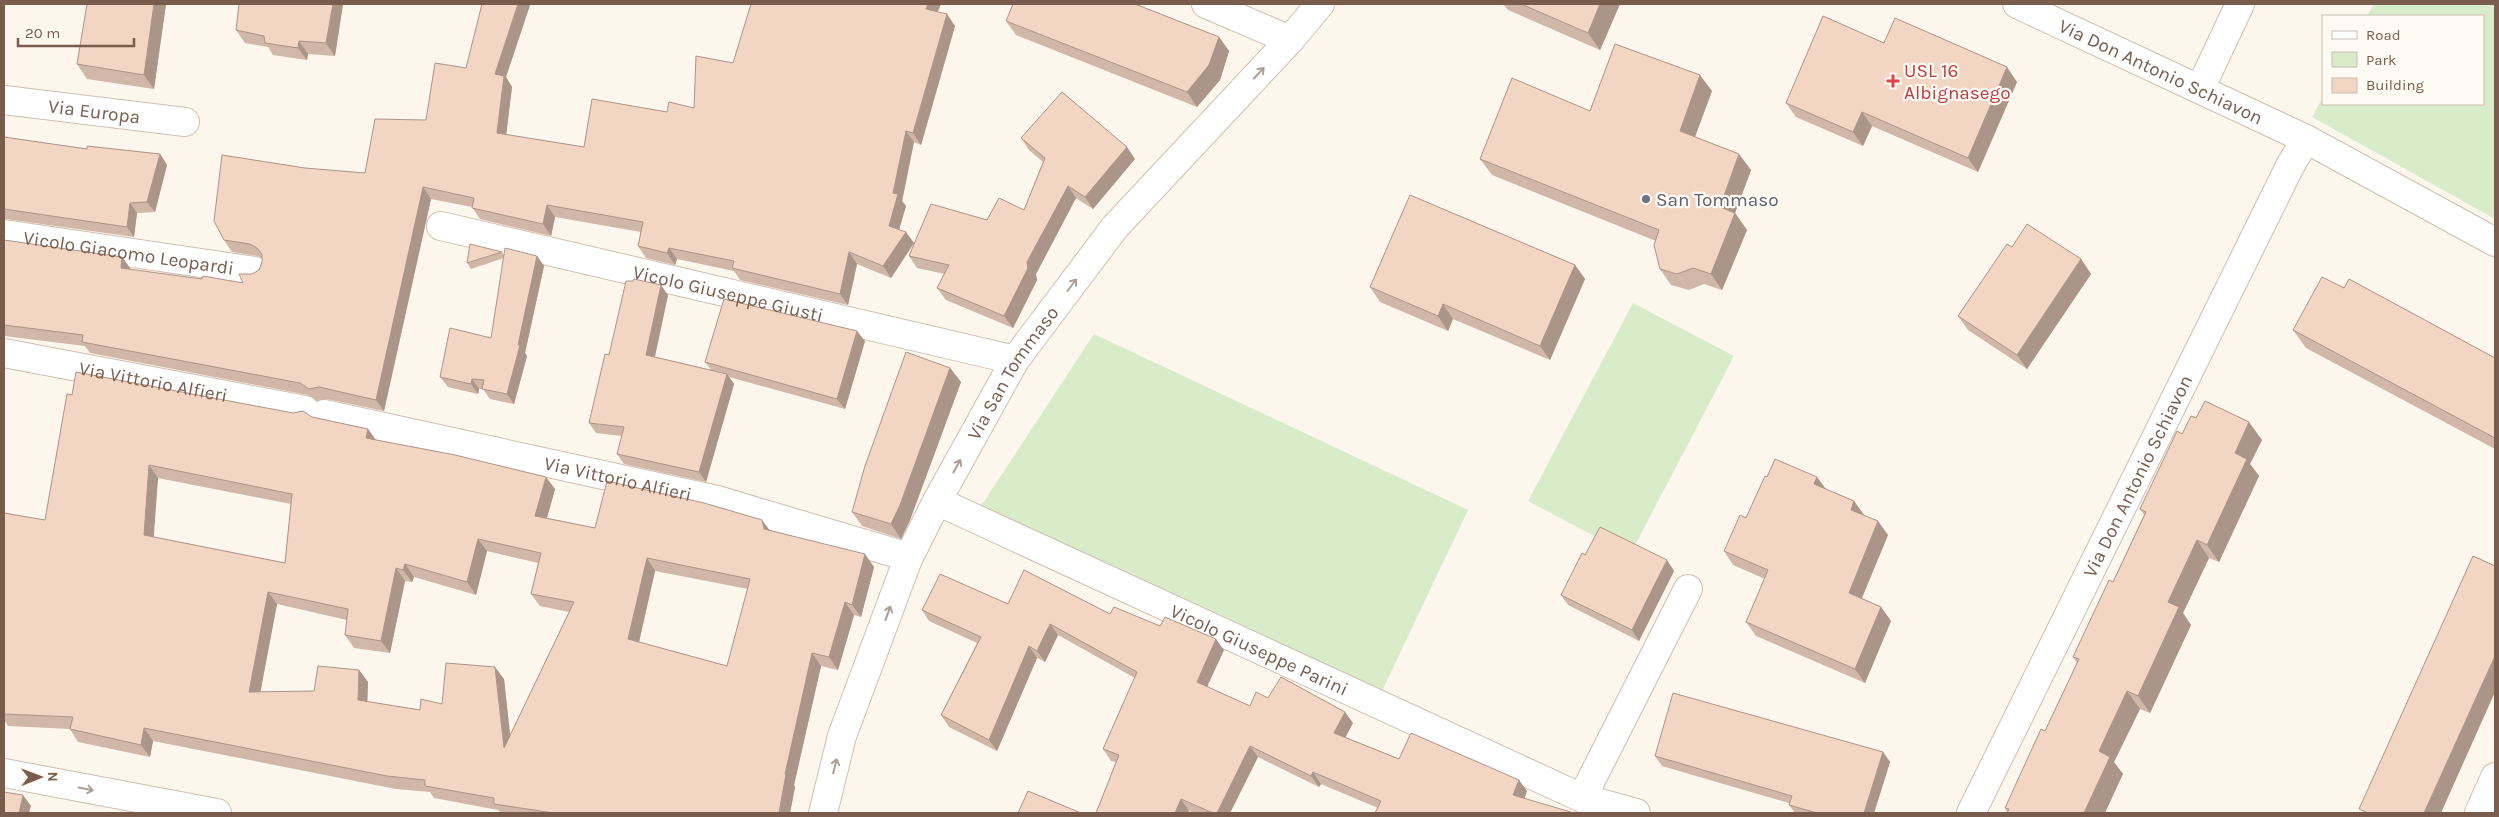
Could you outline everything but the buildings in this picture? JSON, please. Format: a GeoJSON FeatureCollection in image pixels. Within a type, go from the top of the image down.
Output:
{"type":"FeatureCollection","features":[{"type":"Feature","properties":{"kind":"street"},"geometry":{"type":"LineString","coordinates":[[1206,4],[1290,40]]}},
{"type":"Feature","properties":{"kind":"street","name":"Via San Tommaso"},"geometry":{"type":"LineString","coordinates":[[823,813],[842,736],[908,559],[937,501],[1016,360],[1115,227],[1290,40],[1320,4]]}},
{"type":"Feature","properties":{"kind":"street","name":"Via Don Antonio Schiavon"},"geometry":{"type":"LineString","coordinates":[[2017,4],[2306,139],[2495,242]]}},
{"type":"Feature","properties":{"kind":"street"},"geometry":{"type":"LineString","coordinates":[[2200,89],[2240,4]]}},
{"type":"Feature","properties":{"kind":"street","name":"Via Europa"},"geometry":{"type":"LineString","coordinates":[[4,100],[184,122]]}},
{"type":"Feature","properties":{"kind":"street","name":"Via Don Antonio Schiavon"},"geometry":{"type":"LineString","coordinates":[[1971,813],[2183,378],[2290,166],[2306,139]]}},
{"type":"Feature","properties":{"kind":"street","name":"Vicolo Giuseppe Giusti"},"geometry":{"type":"LineString","coordinates":[[441,226],[1016,360]]}},
{"type":"Feature","properties":{"kind":"street","name":"Vicolo Giacomo Leopardi"},"geometry":{"type":"LineString","coordinates":[[4,234],[255,271]]}},
{"type":"Feature","properties":{"kind":"street","name":"Via Vittorio Alfieri"},"geometry":{"type":"LineString","coordinates":[[4,354],[314,412],[717,500],[895,553],[908,559]]}},
{"type":"Feature","properties":{"kind":"street","name":"Vicolo Giuseppe Parini"},"geometry":{"type":"LineString","coordinates":[[937,501],[1582,798],[1636,813]]}},
{"type":"Feature","properties":{"kind":"street"},"geometry":{"type":"LineString","coordinates":[[1582,798],[1688,589]]}},
{"type":"Feature","properties":{"kind":"street"},"geometry":{"type":"LineString","coordinates":[[4,773],[217,813]]}},
{"type":"Feature","properties":{"kind":"street"},"geometry":{"type":"LineString","coordinates":[[2479,813],[2495,776]]}},
{"type":"Feature","properties":{"kind":"green space"},"geometry":{"type":"Polygon","coordinates":[[[2374,4],[2495,4],[2495,219],[2312,117],[2322,99],[2322,105],[2484,105],[2484,15],[2368,15],[2374,4]]]}},
{"type":"Feature","properties":{"kind":"green space"},"geometry":{"type":"Polygon","coordinates":[[[1633,303],[1734,356],[1630,555],[1528,501],[1633,303]]]}},
{"type":"Feature","properties":{"kind":"green space"},"geometry":{"type":"Polygon","coordinates":[[[1094,334],[1468,510],[1381,693],[979,509],[1094,334]]]}},
{"type":"Feature","properties":{"kind":"place","name":"USL 16 Albignasego"},"geometry":{"type":"Point","coordinates":[1893,81]}},
{"type":"Feature","properties":{"kind":"place","name":"San Tommaso"},"geometry":{"type":"Point","coordinates":[1646,199]}}]}
